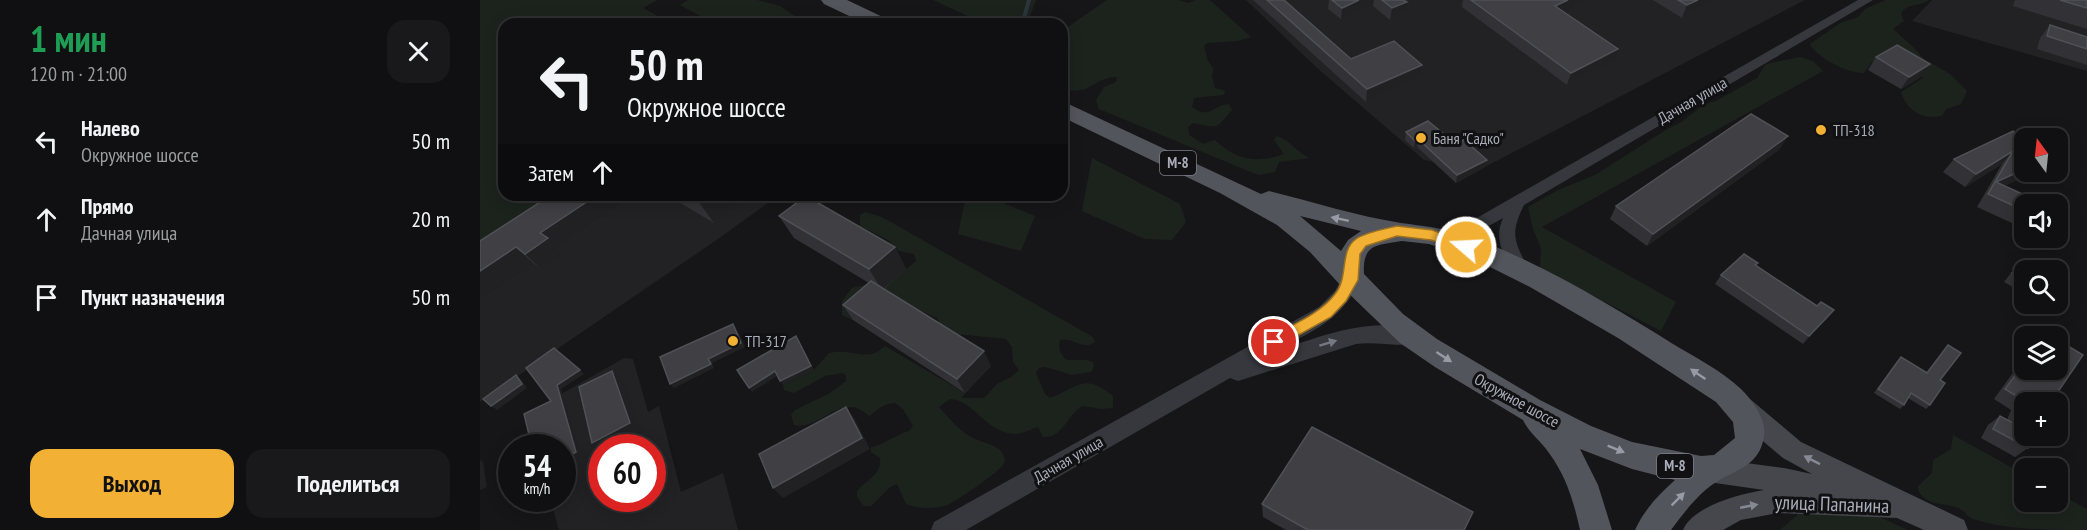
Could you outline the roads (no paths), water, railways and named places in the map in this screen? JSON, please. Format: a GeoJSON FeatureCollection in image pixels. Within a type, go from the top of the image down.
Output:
{"type":"FeatureCollection","features":[{"type":"Feature","properties":{"kind":"main road"},"geometry":{"type":"LineString","coordinates":[[831,0],[869,18]]}},
{"type":"Feature","properties":{"kind":"main road","name":"Окружное шоссе"},"geometry":{"type":"LineString","coordinates":[[1068,111],[1237,192],[1312,237],[1383,313],[1412,337],[1519,404],[1593,440],[1632,455],[1669,465],[1784,480],[1902,506]]}},
{"type":"Feature","properties":{"kind":"main road","name":"Окружное шоссе"},"geometry":{"type":"LineString","coordinates":[[1237,192],[1329,217],[1397,231],[1432,235],[1482,253],[1522,271],[1679,361],[1736,403],[1792,450],[1954,530]]}},
{"type":"Feature","properties":{"kind":"main road","name":"Окружное шоссе"},"geometry":{"type":"LineString","coordinates":[[1351,280],[1353,252],[1361,242],[1397,231]]}},
{"type":"Feature","properties":{"kind":"main road","name":"Окружное шоссе"},"geometry":{"type":"LineString","coordinates":[[1708,470],[1728,462],[1743,452],[1750,437],[1748,422],[1736,403]]}},
{"type":"Feature","properties":{"kind":"main road","name":"М-8"},"geometry":{"type":"LineString","coordinates":[[1519,404],[1543,424],[1560,444],[1590,503],[1596,530]]}},
{"type":"Feature","properties":{"kind":"main road","name":"М-8"},"geometry":{"type":"LineString","coordinates":[[1651,530],[1674,501],[1708,470]]}},
{"type":"Feature","properties":{"kind":"main road","name":"улица Папанина"},"geometry":{"type":"LineString","coordinates":[[1696,530],[1736,508],[1778,500],[1902,506]]}},
{"type":"Feature","properties":{"kind":"street","name":"Дачная улица"},"geometry":{"type":"LineString","coordinates":[[1432,235],[1472,228],[1867,0]]}},
{"type":"Feature","properties":{"kind":"street"},"geometry":{"type":"LineString","coordinates":[[1518,201],[1506,224],[1508,249],[1522,271]]}},
{"type":"Feature","properties":{"kind":"street","name":"Дачная улица"},"geometry":{"type":"LineString","coordinates":[[943,530],[1326,313],[1341,297],[1351,280]]}},
{"type":"Feature","properties":{"kind":"street","name":"Дачная улица"},"geometry":{"type":"LineString","coordinates":[[1193,388],[1356,335],[1374,333],[1412,337]]}},
{"type":"Feature","properties":{"kind":"waterway"},"geometry":{"type":"LineString","coordinates":[[1024,18],[1029,0]]}},
{"type":"Feature","properties":{"kind":"place","name":"ТП-318"},"geometry":{"type":"Point","coordinates":[1821,130]}},
{"type":"Feature","properties":{"kind":"place","name":"Баня \"Садко\""},"geometry":{"type":"Point","coordinates":[1421,138]}},
{"type":"Feature","properties":{"kind":"place","name":"ТП-317"},"geometry":{"type":"Point","coordinates":[733,341]}}]}
